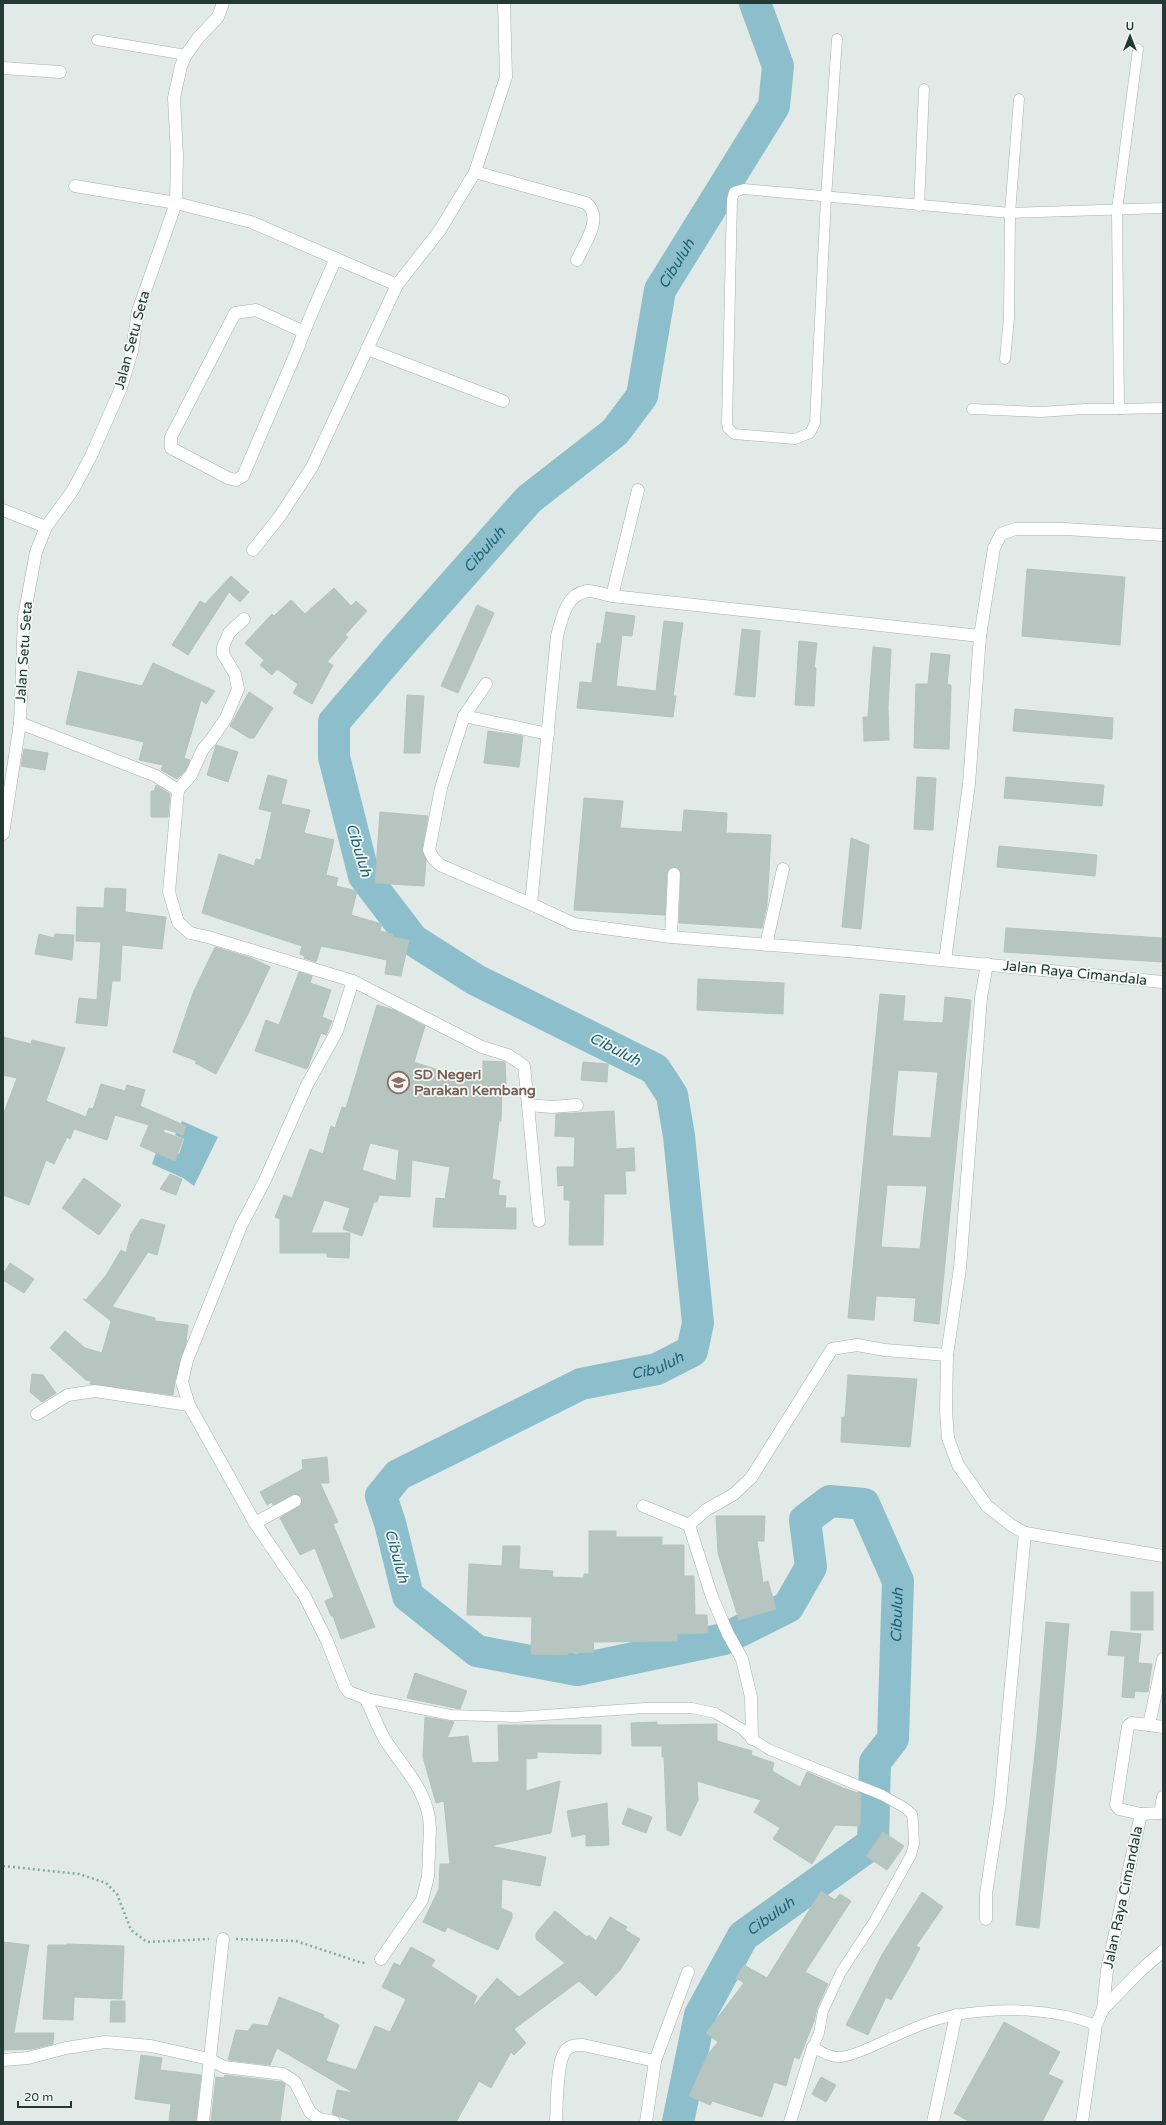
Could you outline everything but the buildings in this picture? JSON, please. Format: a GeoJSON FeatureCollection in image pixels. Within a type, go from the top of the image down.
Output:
{"type":"FeatureCollection","features":[{"type":"Feature","properties":{"kind":"street","name":"Jalan Setu Seta"},"geometry":{"type":"LineString","coordinates":[[3,834],[7,789],[20,723],[24,617],[36,552],[46,526],[73,490],[91,456],[121,388],[132,351],[138,311],[176,203],[177,156],[174,98],[181,66],[186,55],[198,38],[218,17],[223,3]]}},
{"type":"Feature","properties":{"kind":"street"},"geometry":{"type":"LineString","coordinates":[[253,550],[280,516],[312,467],[397,285],[440,230],[475,172],[506,77],[506,24],[504,3]]}},
{"type":"Feature","properties":{"kind":"street"},"geometry":{"type":"LineString","coordinates":[[3,68],[60,72]]}},
{"type":"Feature","properties":{"kind":"street"},"geometry":{"type":"LineString","coordinates":[[475,172],[586,203],[592,207],[594,223],[577,260]]}},
{"type":"Feature","properties":{"kind":"street"},"geometry":{"type":"LineString","coordinates":[[75,186],[176,203],[251,222],[397,285]]}},
{"type":"Feature","properties":{"kind":"street"},"geometry":{"type":"LineString","coordinates":[[304,332],[256,310],[235,312],[171,437],[171,448],[228,478],[236,480],[243,476],[336,258]]}},
{"type":"Feature","properties":{"kind":"street"},"geometry":{"type":"LineString","coordinates":[[367,350],[503,401]]}},
{"type":"Feature","properties":{"kind":"street"},"geometry":{"type":"LineString","coordinates":[[612,596],[638,490]]}},
{"type":"Feature","properties":{"kind":"street"},"geometry":{"type":"LineString","coordinates":[[3,510],[46,526]]}},
{"type":"Feature","properties":{"kind":"street"},"geometry":{"type":"LineString","coordinates":[[945,960],[969,784],[980,636],[994,548],[1001,534],[1015,529],[1065,529],[1163,535]]}},
{"type":"Feature","properties":{"kind":"street"},"geometry":{"type":"LineString","coordinates":[[531,904],[558,636],[565,608],[574,597],[587,591],[612,596],[980,636]]}},
{"type":"Feature","properties":{"kind":"street"},"geometry":{"type":"LineString","coordinates":[[244,619],[229,633],[223,647],[223,654],[235,674],[238,689],[226,718],[201,753],[191,775],[178,790],[169,892],[178,922],[190,933],[208,937],[353,981],[482,1047],[508,1055],[524,1066],[539,1221]]}},
{"type":"Feature","properties":{"kind":"street","name":"Jalan Raya Cimandala"},"geometry":{"type":"LineString","coordinates":[[486,684],[464,716],[441,788],[429,850],[433,858],[440,865],[574,924],[671,937],[945,960],[1163,982]]}},
{"type":"Feature","properties":{"kind":"street"},"geometry":{"type":"LineString","coordinates":[[464,716],[548,734]]}},
{"type":"Feature","properties":{"kind":"street"},"geometry":{"type":"LineString","coordinates":[[20,723],[156,776],[178,790]]}},
{"type":"Feature","properties":{"kind":"street"},"geometry":{"type":"LineString","coordinates":[[766,944],[783,869]]}},
{"type":"Feature","properties":{"kind":"street"},"geometry":{"type":"LineString","coordinates":[[671,937],[674,874]]}},
{"type":"Feature","properties":{"kind":"street"},"geometry":{"type":"LineString","coordinates":[[987,964],[981,998],[960,1268],[947,1355],[946,1403],[948,1438],[958,1465],[987,1506],[1011,1525],[1025,1533],[1163,1556]]}},
{"type":"Feature","properties":{"kind":"street"},"geometry":{"type":"LineString","coordinates":[[353,981],[337,1031],[307,1086],[265,1180],[242,1226],[187,1360],[182,1382],[189,1405],[255,1522],[304,1595],[327,1641],[345,1687],[349,1692],[366,1698],[384,1737],[410,1773],[425,1803],[429,1818],[426,1890],[422,1900],[381,1959]]}},
{"type":"Feature","properties":{"kind":"street"},"geometry":{"type":"LineString","coordinates":[[528,1105],[552,1107],[576,1105]]}},
{"type":"Feature","properties":{"kind":"street"},"geometry":{"type":"LineString","coordinates":[[688,1525],[706,1510],[734,1494],[751,1478],[832,1349],[857,1345],[885,1350],[947,1355]]}},
{"type":"Feature","properties":{"kind":"street"},"geometry":{"type":"LineString","coordinates":[[37,1414],[68,1395],[95,1391],[189,1405]]}},
{"type":"Feature","properties":{"kind":"street"},"geometry":{"type":"LineString","coordinates":[[255,1522],[295,1500]]}},
{"type":"Feature","properties":{"kind":"street"},"geometry":{"type":"LineString","coordinates":[[643,1506],[688,1525],[712,1597],[728,1634],[742,1658],[751,1697],[752,1739]]}},
{"type":"Feature","properties":{"kind":"street"},"geometry":{"type":"LineString","coordinates":[[986,1919],[986,1894],[1000,1802],[1025,1533]]}},
{"type":"Feature","properties":{"kind":"street"},"geometry":{"type":"LineString","coordinates":[[1163,1659],[1149,1725],[1163,1727]]}},
{"type":"Feature","properties":{"kind":"street","name":"Jalan Raya Cimandala"},"geometry":{"type":"LineString","coordinates":[[1103,2009],[1107,1970],[1141,1814],[1119,1809],[1116,1802],[1128,1726],[1132,1723],[1149,1725]]}},
{"type":"Feature","properties":{"kind":"street"},"geometry":{"type":"LineString","coordinates":[[1141,1814],[1160,1813],[1163,1797]]}},
{"type":"Feature","properties":{"kind":"street"},"geometry":{"type":"LineString","coordinates":[[203,2122],[223,1939]]}},
{"type":"Feature","properties":{"kind":"street"},"geometry":{"type":"LineString","coordinates":[[1082,2122],[1096,2025],[1103,2009],[1139,1972],[1163,1951]]}},
{"type":"Feature","properties":{"kind":"street"},"geometry":{"type":"LineString","coordinates":[[646,2122],[655,2061],[688,1972]]}},
{"type":"Feature","properties":{"kind":"street"},"geometry":{"type":"LineString","coordinates":[[933,2122],[956,2015]]}},
{"type":"Feature","properties":{"kind":"street"},"geometry":{"type":"LineString","coordinates":[[3,2060],[28,2058],[66,2048],[105,2042],[151,2046],[209,2059],[224,2067],[283,2074],[295,2082],[310,2112],[319,2119],[334,2122]]}},
{"type":"Feature","properties":{"kind":"street"},"geometry":{"type":"LineString","coordinates":[[556,2122],[560,2065],[565,2051],[573,2045],[583,2045],[655,2061]]}},
{"type":"Feature","properties":{"kind":"street"},"geometry":{"type":"LineString","coordinates":[[790,2122],[813,2047]]}},
{"type":"Feature","properties":{"kind":"lane"},"geometry":{"type":"LineString","coordinates":[[837,39],[826,198],[813,429],[806,436],[795,440],[734,434],[728,428],[727,423],[732,196],[734,192],[744,189],[826,198],[1010,213],[1163,208]]}},
{"type":"Feature","properties":{"kind":"lane"},"geometry":{"type":"LineString","coordinates":[[97,40],[186,55]]}},
{"type":"Feature","properties":{"kind":"lane"},"geometry":{"type":"LineString","coordinates":[[1119,409],[1117,210],[1138,49]]}},
{"type":"Feature","properties":{"kind":"lane"},"geometry":{"type":"LineString","coordinates":[[919,206],[924,89]]}},
{"type":"Feature","properties":{"kind":"lane"},"geometry":{"type":"LineString","coordinates":[[1005,359],[1009,318],[1010,213],[1019,99]]}},
{"type":"Feature","properties":{"kind":"lane"},"geometry":{"type":"LineString","coordinates":[[972,409],[1041,412],[1085,409],[1163,408]]}},
{"type":"Feature","properties":{"kind":"lane"},"geometry":{"type":"LineString","coordinates":[[366,1698],[451,1715],[516,1717],[645,1708],[692,1708],[715,1713],[742,1729],[752,1739],[770,1750],[882,1795],[905,1808],[912,1814],[914,1844],[911,1855],[875,1920],[841,1972],[823,2011],[819,2033],[813,2047],[824,2054],[841,2057],[866,2050],[932,2021],[956,2015],[1010,2010],[1068,2015],[1096,2025]]}},
{"type":"Feature","properties":{"kind":"path"},"geometry":{"type":"LineString","coordinates":[[3,1866],[79,1874],[106,1883],[118,1894],[131,1930],[147,1942],[223,1939],[296,1941],[362,1963],[381,1959]]}},
{"type":"Feature","properties":{"kind":"water"},"geometry":{"type":"Polygon","coordinates":[[[182,1121],[218,1137],[194,1186],[183,1178],[152,1164],[158,1147],[179,1154],[184,1139],[175,1135],[182,1121]]]}},
{"type":"Feature","properties":{"kind":"waterway","name":"Cibuluh"},"geometry":{"type":"LineString","coordinates":[[678,2122],[700,2015],[743,1936],[873,1843],[875,1762],[893,1739],[898,1581],[864,1504],[830,1501],[805,1520],[811,1567],[788,1607],[724,1639],[577,1670],[477,1651],[408,1596],[390,1523],[381,1496],[398,1475],[581,1384],[657,1369],[692,1351],[698,1323],[679,1136],[672,1095],[655,1069],[476,980],[413,940],[364,876],[334,757],[334,722],[529,499],[615,432],[642,396],[660,290],[774,106],[778,66],[755,3]]}},
{"type":"Feature","properties":{"kind":"place","name":"SD Negeri Parakan Kembang"},"geometry":{"type":"Point","coordinates":[399,1082]}}]}
